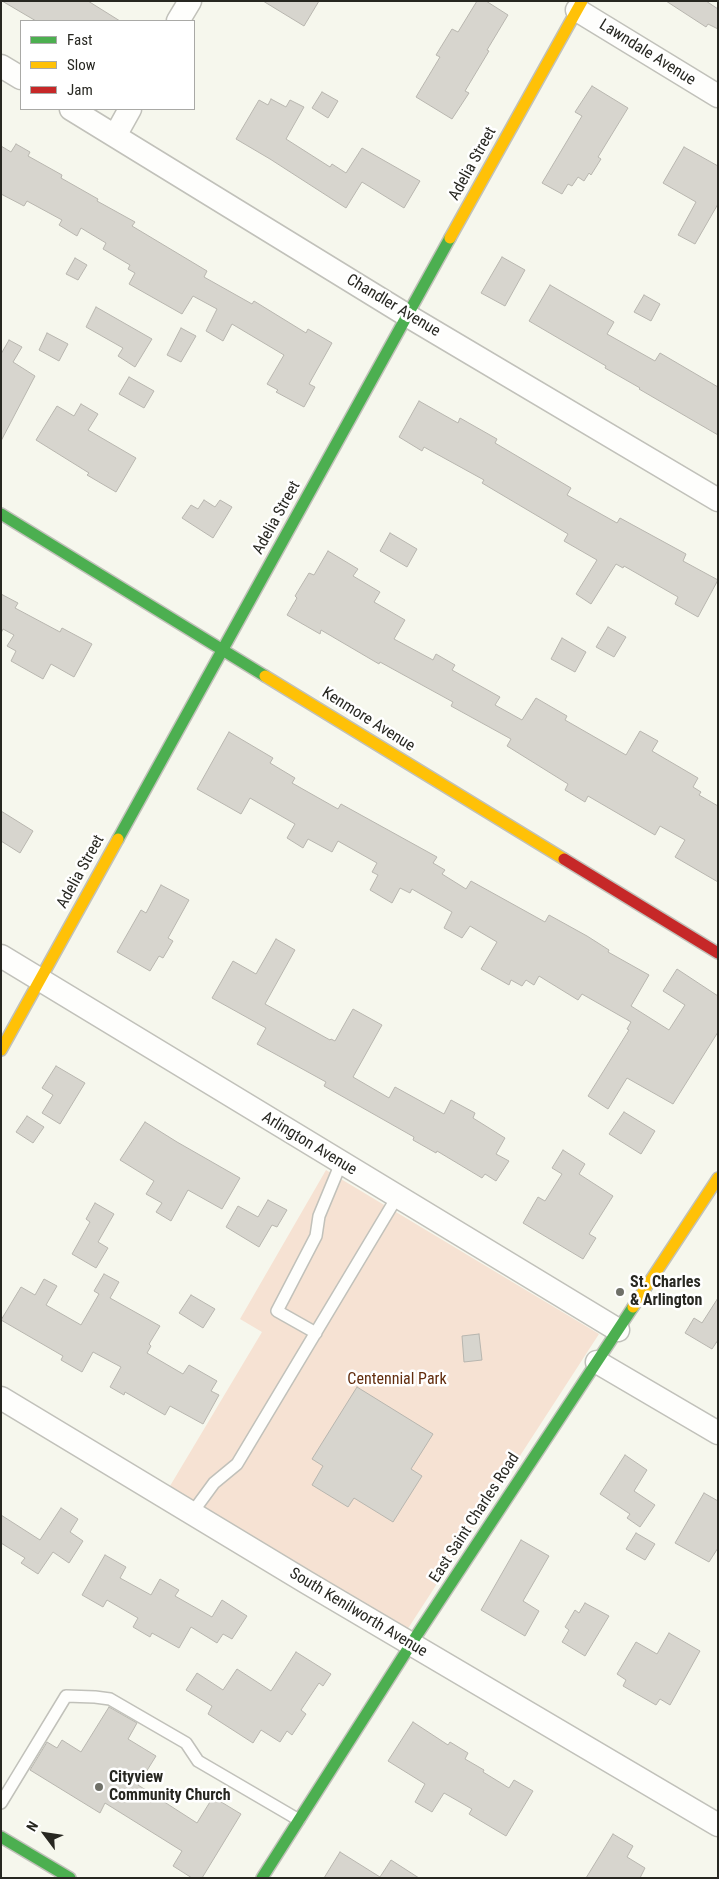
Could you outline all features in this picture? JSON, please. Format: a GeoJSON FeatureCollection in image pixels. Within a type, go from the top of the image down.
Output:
{"type":"FeatureCollection","features":[{"type":"Feature","properties":{"kind":"street"},"geometry":{"type":"LineString","coordinates":[[179,20],[190,1]]}},
{"type":"Feature","properties":{"kind":"street","name":"Lawndale Avenue"},"geometry":{"type":"LineString","coordinates":[[579,6],[718,96]]}},
{"type":"Feature","properties":{"kind":"street","name":"Adelia Street"},"geometry":{"type":"LineString","coordinates":[[1,1050],[579,6]]}},
{"type":"Feature","properties":{"kind":"street"},"geometry":{"type":"LineString","coordinates":[[1,66],[20,77]]}},
{"type":"Feature","properties":{"kind":"street","name":"Chandler Avenue"},"geometry":{"type":"LineString","coordinates":[[73,110],[408,316],[718,500]]}},
{"type":"Feature","properties":{"kind":"street"},"geometry":{"type":"LineString","coordinates":[[115,136],[129,110]]}},
{"type":"Feature","properties":{"kind":"street","name":"Kenmore Avenue"},"geometry":{"type":"LineString","coordinates":[[1,514],[718,953]]}},
{"type":"Feature","properties":{"kind":"street","name":"Arlington Avenue"},"geometry":{"type":"LineString","coordinates":[[1,956],[618,1330]]}},
{"type":"Feature","properties":{"kind":"street","name":"East Saint Charles Road"},"geometry":{"type":"LineString","coordinates":[[262,1878],[411,1644],[718,1178]]}},
{"type":"Feature","properties":{"kind":"street"},"geometry":{"type":"LineString","coordinates":[[597,1362],[718,1434]]}},
{"type":"Feature","properties":{"kind":"street","name":"South Kenilworth Avenue"},"geometry":{"type":"LineString","coordinates":[[1,1398],[411,1644],[718,1825]]}},
{"type":"Feature","properties":{"kind":"street"},"geometry":{"type":"LineString","coordinates":[[1,1837],[70,1878]]}},
{"type":"Feature","properties":{"kind":"lane"},"geometry":{"type":"LineString","coordinates":[[316,1333],[277,1311],[316,1236],[319,1216],[341,1163]]}},
{"type":"Feature","properties":{"kind":"lane"},"geometry":{"type":"LineString","coordinates":[[192,1513],[214,1484],[237,1464],[397,1196]]}},
{"type":"Feature","properties":{"kind":"lane"},"geometry":{"type":"LineString","coordinates":[[1,1803],[66,1696],[95,1697],[110,1699],[186,1743],[198,1761],[299,1820]]}},
{"type":"Feature","properties":{"kind":"green space","name":"Centennial Park"},"geometry":{"type":"Polygon","coordinates":[[[326,1170],[599,1334],[407,1630],[170,1486],[262,1332],[240,1319],[326,1170]]]}},
{"type":"Feature","properties":{"kind":"building"},"geometry":{"type":"Polygon","coordinates":[[[2,1],[88,1],[118,20],[34,20],[2,1]]]}},
{"type":"Feature","properties":{"kind":"building"},"geometry":{"type":"Polygon","coordinates":[[[263,1],[319,1],[304,26],[263,1]]]}},
{"type":"Feature","properties":{"kind":"building"},"geometry":{"type":"Polygon","coordinates":[[[477,1],[486,1],[508,15],[465,91],[469,93],[452,119],[416,97],[440,57],[436,55],[452,29],[458,32],[477,1]]]}},
{"type":"Feature","properties":{"kind":"building"},"geometry":{"type":"Polygon","coordinates":[[[666,1],[706,1],[718,9],[718,29],[708,24],[706,27],[666,1]]]}},
{"type":"Feature","properties":{"kind":"building"},"geometry":{"type":"Polygon","coordinates":[[[592,86],[628,108],[598,157],[601,159],[591,175],[589,173],[584,181],[578,177],[572,186],[568,184],[562,194],[542,183],[582,116],[575,112],[592,86]]]}},
{"type":"Feature","properties":{"kind":"building"},"geometry":{"type":"Polygon","coordinates":[[[322,92],[338,101],[328,118],[312,108],[322,92]]]}},
{"type":"Feature","properties":{"kind":"building"},"geometry":{"type":"Polygon","coordinates":[[[271,99],[286,107],[290,100],[304,107],[286,139],[330,167],[332,164],[346,173],[362,148],[420,181],[404,208],[362,182],[346,208],[236,139],[259,100],[268,105],[271,99]]]}},
{"type":"Feature","properties":{"kind":"building"},"geometry":{"type":"Polygon","coordinates":[[[16,144],[30,152],[28,156],[62,175],[61,178],[135,222],[132,226],[207,271],[204,277],[252,304],[254,301],[306,333],[308,329],[332,343],[309,384],[315,387],[304,407],[276,392],[278,390],[267,384],[284,355],[232,324],[223,341],[206,331],[217,309],[193,296],[182,314],[129,284],[135,273],[128,269],[130,265],[103,249],[106,243],[81,228],[77,236],[59,225],[62,220],[27,201],[24,206],[1,194],[1,146],[11,152],[16,144]]]}},
{"type":"Feature","properties":{"kind":"building"},"geometry":{"type":"Polygon","coordinates":[[[684,147],[718,166],[718,204],[695,244],[678,235],[696,202],[663,183],[684,147]]]}},
{"type":"Feature","properties":{"kind":"building"},"geometry":{"type":"Polygon","coordinates":[[[502,257],[525,270],[505,306],[481,293],[502,257]]]}},
{"type":"Feature","properties":{"kind":"building"},"geometry":{"type":"Polygon","coordinates":[[[75,258],[87,265],[78,280],[66,274],[75,258]]]}},
{"type":"Feature","properties":{"kind":"building"},"geometry":{"type":"Polygon","coordinates":[[[550,285],[614,322],[607,334],[655,361],[660,353],[718,387],[718,435],[529,321],[550,285]]]}},
{"type":"Feature","properties":{"kind":"building"},"geometry":{"type":"Polygon","coordinates":[[[644,295],[660,304],[651,321],[634,312],[644,295]]]}},
{"type":"Feature","properties":{"kind":"building"},"geometry":{"type":"Polygon","coordinates":[[[96,307],[152,339],[135,367],[118,356],[123,348],[86,327],[96,307]]]}},
{"type":"Feature","properties":{"kind":"building"},"geometry":{"type":"Polygon","coordinates":[[[181,328],[196,336],[181,362],[167,355],[181,328]]]}},
{"type":"Feature","properties":{"kind":"building"},"geometry":{"type":"Polygon","coordinates":[[[47,333],[68,344],[59,361],[39,350],[47,333]]]}},
{"type":"Feature","properties":{"kind":"building"},"geometry":{"type":"Polygon","coordinates":[[[9,340],[22,347],[13,362],[35,376],[1,441],[1,354],[9,340]]]}},
{"type":"Feature","properties":{"kind":"building"},"geometry":{"type":"Polygon","coordinates":[[[129,377],[154,391],[144,408],[119,394],[129,377]]]}},
{"type":"Feature","properties":{"kind":"building"},"geometry":{"type":"Polygon","coordinates":[[[419,401],[458,423],[460,418],[497,439],[495,443],[571,488],[567,495],[617,523],[620,518],[686,554],[683,561],[718,580],[698,617],[675,604],[678,597],[624,566],[623,568],[616,564],[591,604],[576,594],[597,560],[564,541],[568,534],[482,483],[484,480],[424,447],[422,451],[399,437],[419,401]]]}},
{"type":"Feature","properties":{"kind":"building"},"geometry":{"type":"Polygon","coordinates":[[[81,404],[98,414],[88,430],[136,458],[116,492],[87,475],[89,473],[36,440],[57,406],[74,416],[81,404]]]}},
{"type":"Feature","properties":{"kind":"building"},"geometry":{"type":"Polygon","coordinates":[[[204,500],[215,507],[220,500],[232,507],[213,538],[182,518],[191,505],[198,509],[204,500]]]}},
{"type":"Feature","properties":{"kind":"building"},"geometry":{"type":"Polygon","coordinates":[[[390,533],[417,549],[407,567],[380,551],[390,533]]]}},
{"type":"Feature","properties":{"kind":"building"},"geometry":{"type":"Polygon","coordinates":[[[328,551],[358,569],[353,576],[380,592],[374,602],[405,620],[394,639],[433,660],[436,654],[455,665],[452,670],[500,697],[495,705],[522,720],[536,698],[567,716],[565,720],[626,755],[640,731],[658,741],[652,751],[698,778],[693,787],[701,792],[699,795],[718,806],[718,882],[675,857],[685,840],[660,826],[655,835],[588,796],[585,802],[565,790],[568,784],[507,746],[511,739],[451,706],[453,702],[380,662],[379,664],[321,630],[320,634],[287,615],[297,598],[295,596],[309,573],[314,575],[328,551]]]}},
{"type":"Feature","properties":{"kind":"building"},"geometry":{"type":"Polygon","coordinates":[[[1,594],[18,603],[15,608],[60,632],[62,628],[92,644],[74,677],[51,664],[43,679],[11,661],[16,651],[7,646],[14,635],[3,629],[1,633],[1,594]]]}},
{"type":"Feature","properties":{"kind":"building"},"geometry":{"type":"Polygon","coordinates":[[[608,627],[626,637],[614,657],[596,647],[608,627]]]}},
{"type":"Feature","properties":{"kind":"building"},"geometry":{"type":"Polygon","coordinates":[[[562,638],[586,652],[575,672],[551,659],[562,638]]]}},
{"type":"Feature","properties":{"kind":"building"},"geometry":{"type":"Polygon","coordinates":[[[229,732],[273,758],[270,763],[295,778],[292,783],[338,809],[341,804],[437,857],[433,863],[445,870],[442,874],[466,889],[471,881],[545,922],[549,915],[587,936],[609,950],[608,952],[649,975],[631,1006],[669,1030],[685,1005],[663,991],[677,969],[718,996],[718,1032],[673,1104],[627,1078],[608,1109],[588,1096],[629,1030],[627,1029],[631,1022],[582,994],[578,1000],[539,976],[534,985],[526,980],[522,986],[511,980],[509,985],[481,969],[497,942],[470,926],[462,938],[444,928],[452,912],[412,889],[410,893],[400,888],[392,903],[370,890],[378,875],[372,872],[377,863],[338,841],[332,852],[308,839],[303,848],[287,838],[295,824],[250,798],[241,814],[197,789],[229,732]]]}},
{"type":"Feature","properties":{"kind":"building"},"geometry":{"type":"Polygon","coordinates":[[[1,811],[33,831],[20,853],[1,841],[1,811]]]}},
{"type":"Feature","properties":{"kind":"building"},"geometry":{"type":"Polygon","coordinates":[[[161,885],[189,900],[168,938],[173,941],[163,958],[159,956],[150,971],[117,952],[141,910],[146,913],[161,885]]]}},
{"type":"Feature","properties":{"kind":"building"},"geometry":{"type":"Polygon","coordinates":[[[276,939],[295,950],[265,1004],[335,1041],[353,1009],[382,1025],[353,1077],[389,1098],[395,1087],[444,1114],[451,1100],[475,1113],[473,1118],[505,1138],[496,1154],[509,1161],[496,1181],[485,1174],[482,1178],[437,1151],[436,1153],[413,1140],[414,1137],[324,1086],[326,1082],[257,1044],[266,1028],[212,998],[233,961],[256,974],[276,939]]]}},
{"type":"Feature","properties":{"kind":"building"},"geometry":{"type":"Polygon","coordinates":[[[56,1066],[85,1083],[60,1124],[42,1113],[53,1095],[42,1088],[56,1066]]]}},
{"type":"Feature","properties":{"kind":"building"},"geometry":{"type":"Polygon","coordinates":[[[624,1112],[655,1131],[641,1154],[609,1134],[624,1112]]]}},
{"type":"Feature","properties":{"kind":"building"},"geometry":{"type":"Polygon","coordinates":[[[27,1116],[44,1127],[33,1143],[16,1132],[27,1116]]]}},
{"type":"Feature","properties":{"kind":"building"},"geometry":{"type":"Polygon","coordinates":[[[145,1122],[240,1178],[222,1209],[188,1190],[171,1221],[156,1212],[162,1203],[146,1194],[154,1181],[120,1160],[145,1122]]]}},
{"type":"Feature","properties":{"kind":"building"},"geometry":{"type":"Polygon","coordinates":[[[563,1150],[585,1164],[579,1174],[613,1196],[589,1234],[596,1238],[583,1259],[523,1223],[538,1197],[545,1201],[562,1174],[552,1168],[563,1150]]]}},
{"type":"Feature","properties":{"kind":"building"},"geometry":{"type":"Polygon","coordinates":[[[268,1200],[287,1210],[277,1227],[272,1225],[259,1247],[226,1227],[238,1206],[258,1217],[268,1200]]]}},
{"type":"Feature","properties":{"kind":"building"},"geometry":{"type":"Polygon","coordinates":[[[95,1203],[114,1214],[98,1242],[108,1248],[96,1268],[72,1254],[90,1222],[86,1219],[95,1203]]]}},
{"type":"Feature","properties":{"kind":"building"},"geometry":{"type":"Polygon","coordinates":[[[104,1274],[119,1282],[110,1298],[160,1326],[149,1344],[151,1346],[147,1353],[183,1374],[189,1365],[217,1381],[211,1391],[219,1395],[203,1424],[170,1406],[165,1415],[125,1392],[124,1395],[110,1387],[121,1367],[93,1352],[82,1372],[61,1360],[63,1356],[1,1320],[21,1287],[35,1295],[44,1279],[57,1286],[46,1305],[81,1325],[99,1294],[94,1291],[104,1274]]]}},
{"type":"Feature","properties":{"kind":"building"},"geometry":{"type":"Polygon","coordinates":[[[191,1295],[215,1309],[203,1328],[179,1313],[191,1295]]]}},
{"type":"Feature","properties":{"kind":"building"},"geometry":{"type":"Polygon","coordinates":[[[718,1298],[718,1340],[712,1349],[685,1333],[694,1318],[702,1323],[718,1298]]]}},
{"type":"Feature","properties":{"kind":"building"},"geometry":{"type":"Polygon","coordinates":[[[479,1334],[482,1360],[464,1362],[462,1336],[479,1334]]]}},
{"type":"Feature","properties":{"kind":"building"},"geometry":{"type":"Polygon","coordinates":[[[357,1387],[433,1434],[411,1469],[422,1476],[393,1522],[354,1498],[348,1507],[312,1485],[323,1466],[312,1459],[357,1387]]]}},
{"type":"Feature","properties":{"kind":"building"},"geometry":{"type":"Polygon","coordinates":[[[625,1455],[647,1470],[634,1491],[655,1505],[640,1527],[627,1518],[630,1514],[600,1494],[625,1455]]]}},
{"type":"Feature","properties":{"kind":"building"},"geometry":{"type":"Polygon","coordinates":[[[704,1493],[718,1501],[718,1548],[709,1562],[675,1543],[704,1493]]]}},
{"type":"Feature","properties":{"kind":"building"},"geometry":{"type":"Polygon","coordinates":[[[61,1508],[78,1519],[70,1532],[83,1541],[69,1563],[53,1552],[38,1574],[21,1563],[25,1558],[1,1543],[1,1515],[40,1540],[61,1508]]]}},
{"type":"Feature","properties":{"kind":"building"},"geometry":{"type":"Polygon","coordinates":[[[636,1533],[655,1544],[645,1560],[626,1549],[636,1533]]]}},
{"type":"Feature","properties":{"kind":"building"},"geometry":{"type":"Polygon","coordinates":[[[521,1540],[549,1556],[523,1601],[539,1611],[525,1636],[481,1610],[521,1540]]]}},
{"type":"Feature","properties":{"kind":"building"},"geometry":{"type":"Polygon","coordinates":[[[105,1555],[126,1567],[120,1578],[151,1595],[160,1579],[179,1590],[175,1596],[212,1617],[222,1600],[247,1616],[232,1639],[223,1634],[217,1643],[191,1627],[179,1648],[152,1633],[150,1637],[133,1627],[138,1618],[107,1600],[103,1607],[82,1595],[105,1555]]]}},
{"type":"Feature","properties":{"kind":"building"},"geometry":{"type":"Polygon","coordinates":[[[585,1603],[609,1616],[585,1656],[562,1642],[569,1630],[565,1627],[575,1610],[579,1613],[585,1603]]]}},
{"type":"Feature","properties":{"kind":"building"},"geometry":{"type":"Polygon","coordinates":[[[669,1633],[700,1651],[670,1705],[660,1699],[656,1705],[623,1686],[626,1680],[617,1674],[636,1642],[657,1654],[669,1633]]]}},
{"type":"Feature","properties":{"kind":"building"},"geometry":{"type":"Polygon","coordinates":[[[296,1652],[331,1674],[323,1686],[319,1683],[301,1710],[306,1714],[292,1735],[287,1731],[280,1742],[261,1730],[253,1743],[208,1714],[212,1706],[186,1690],[197,1673],[223,1690],[237,1669],[271,1691],[296,1652]]]}},
{"type":"Feature","properties":{"kind":"building","name":"Cityview Community Church"},"geometry":{"type":"Polygon","coordinates":[[[109,1707],[137,1723],[128,1739],[156,1756],[138,1785],[197,1823],[213,1797],[241,1814],[202,1878],[192,1878],[173,1866],[182,1851],[105,1803],[100,1813],[30,1770],[47,1742],[57,1748],[62,1740],[81,1752],[109,1707]]]}},
{"type":"Feature","properties":{"kind":"building"},"geometry":{"type":"Polygon","coordinates":[[[413,1722],[448,1745],[450,1742],[468,1753],[465,1759],[509,1788],[514,1780],[533,1791],[506,1836],[469,1814],[472,1809],[444,1793],[432,1812],[415,1802],[425,1784],[388,1761],[413,1722]]]}},
{"type":"Feature","properties":{"kind":"building"},"geometry":{"type":"Polygon","coordinates":[[[613,1834],[633,1846],[627,1857],[645,1868],[640,1878],[586,1878],[613,1834]]]}},
{"type":"Feature","properties":{"kind":"building"},"geometry":{"type":"Polygon","coordinates":[[[340,1852],[380,1877],[391,1860],[419,1878],[324,1878],[340,1852]]]}},
{"type":"Feature","properties":{"kind":"traffic: fast"},"geometry":{"type":"LineString","coordinates":[[118,839],[450,238]]}},
{"type":"Feature","properties":{"kind":"traffic: fast"},"geometry":{"type":"LineString","coordinates":[[1,514],[265,676]]}},
{"type":"Feature","properties":{"kind":"traffic: fast"},"geometry":{"type":"LineString","coordinates":[[262,1878],[411,1644],[633,1307]]}},
{"type":"Feature","properties":{"kind":"traffic: fast"},"geometry":{"type":"LineString","coordinates":[[1,1837],[70,1878]]}},
{"type":"Feature","properties":{"kind":"traffic: slow"},"geometry":{"type":"LineString","coordinates":[[450,238],[582,1]]}},
{"type":"Feature","properties":{"kind":"traffic: slow"},"geometry":{"type":"LineString","coordinates":[[265,676],[564,859]]}},
{"type":"Feature","properties":{"kind":"traffic: slow"},"geometry":{"type":"LineString","coordinates":[[1,1050],[118,839]]}},
{"type":"Feature","properties":{"kind":"traffic: slow"},"geometry":{"type":"LineString","coordinates":[[633,1307],[718,1178]]}},
{"type":"Feature","properties":{"kind":"traffic: jam"},"geometry":{"type":"LineString","coordinates":[[564,859],[718,953]]}},
{"type":"Feature","properties":{"kind":"place","name":"St. Charles & Arlington"},"geometry":{"type":"Point","coordinates":[620,1292]}},
{"type":"Feature","properties":{"kind":"place","name":"Cityview Community Church"},"geometry":{"type":"Point","coordinates":[99,1787]}}]}
